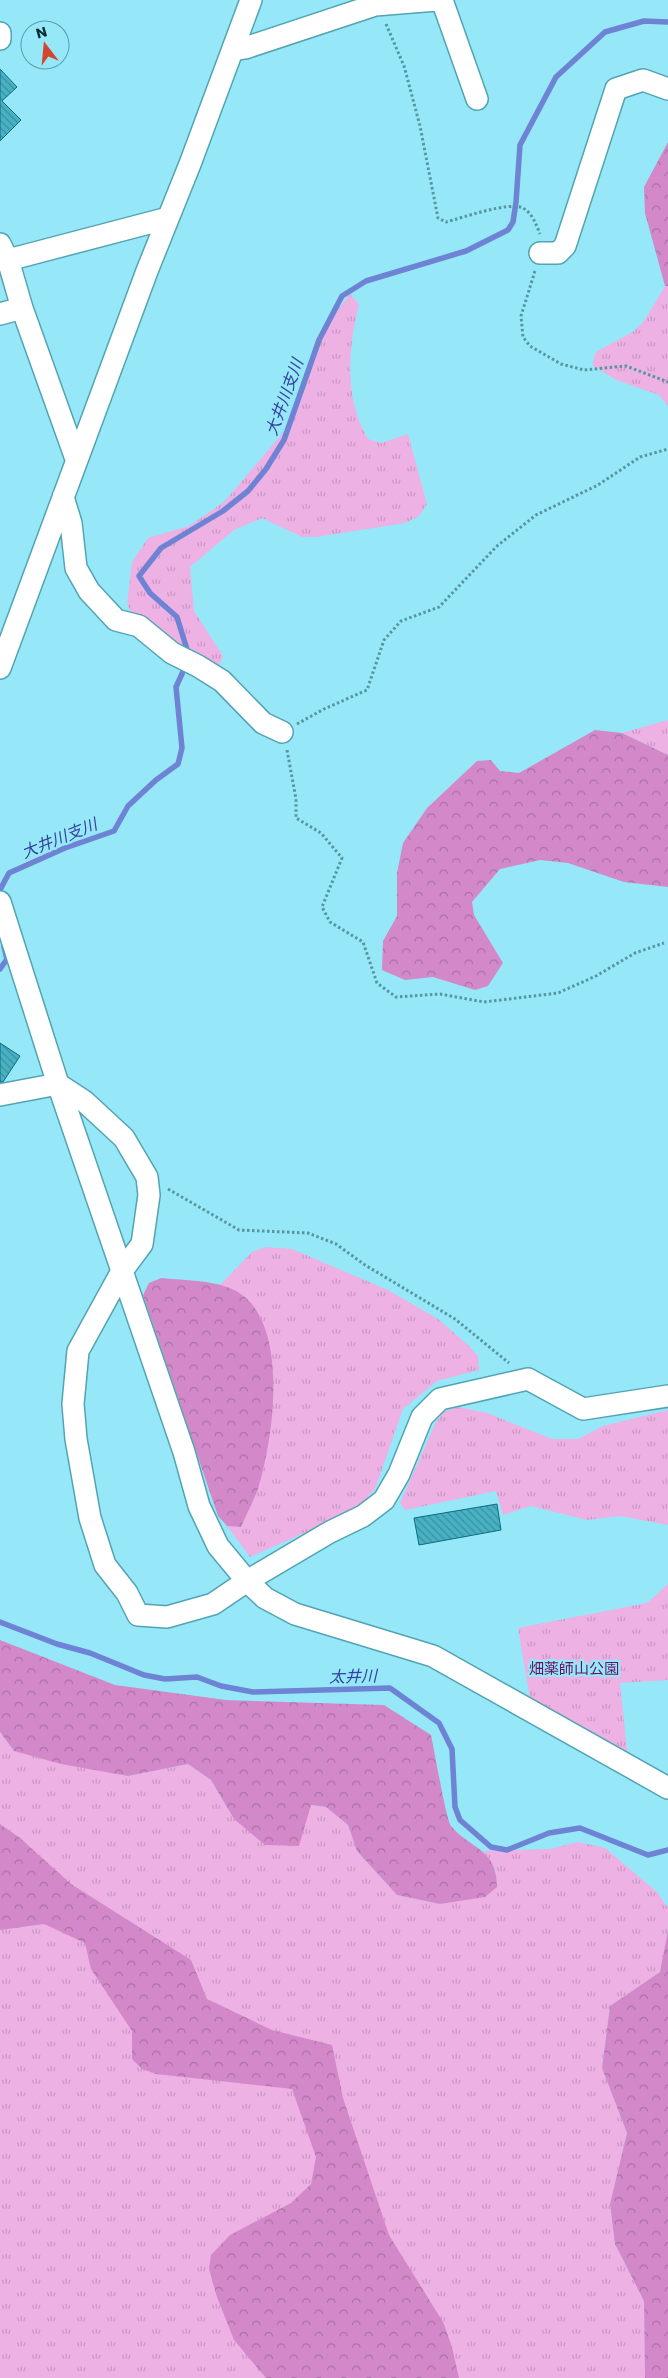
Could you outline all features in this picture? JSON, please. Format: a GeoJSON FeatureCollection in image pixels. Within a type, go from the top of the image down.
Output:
{"type":"FeatureCollection","features":[{"type":"Feature","properties":{"kind":"street"},"geometry":{"type":"LineString","coordinates":[[0,668],[76,459],[251,0]]}},
{"type":"Feature","properties":{"kind":"street"},"geometry":{"type":"LineString","coordinates":[[233,50],[254,46],[374,2],[437,0]]}},
{"type":"Feature","properties":{"kind":"street"},"geometry":{"type":"LineString","coordinates":[[442,0],[477,99]]}},
{"type":"Feature","properties":{"kind":"street"},"geometry":{"type":"LineString","coordinates":[[0,33],[0,39]]}},
{"type":"Feature","properties":{"kind":"street"},"geometry":{"type":"LineString","coordinates":[[540,253],[558,253],[565,246],[616,89],[643,80],[668,89]]}},
{"type":"Feature","properties":{"kind":"street"},"geometry":{"type":"LineString","coordinates":[[76,459],[4,252],[168,218]]}},
{"type":"Feature","properties":{"kind":"street"},"geometry":{"type":"LineString","coordinates":[[0,314],[22,308]]}},
{"type":"Feature","properties":{"kind":"street"},"geometry":{"type":"LineString","coordinates":[[62,497],[71,523],[76,568],[89,591],[116,620],[139,626],[172,653],[222,681],[263,722],[282,732]]}},
{"type":"Feature","properties":{"kind":"street"},"geometry":{"type":"LineString","coordinates":[[0,902],[58,1084],[184,1452],[198,1506],[218,1546],[246,1581],[265,1598],[295,1614],[433,1656],[668,1788]]}},
{"type":"Feature","properties":{"kind":"street"},"geometry":{"type":"LineString","coordinates":[[0,1095],[58,1084],[84,1101],[124,1138],[147,1177],[149,1195],[142,1244],[122,1271],[78,1351],[73,1404],[76,1439],[90,1518],[105,1565],[127,1593],[138,1615],[167,1617],[213,1604],[246,1581],[330,1532],[363,1516],[384,1500],[399,1474],[422,1417],[440,1399],[528,1379],[583,1409],[668,1396]]}},
{"type":"Feature","properties":{"kind":"path"},"geometry":{"type":"LineString","coordinates":[[374,2],[404,66],[420,126],[424,155],[438,218],[446,222],[508,206],[522,207],[533,218],[543,242],[521,316],[523,337],[530,346],[561,364],[584,370],[626,366],[668,382]]}},
{"type":"Feature","properties":{"kind":"path"},"geometry":{"type":"LineString","coordinates":[[664,943],[635,952],[596,976],[558,993],[484,1002],[440,994],[396,997],[377,983],[362,942],[330,922],[322,907],[342,858],[321,833],[296,818],[296,799],[282,732],[324,709],[367,690],[384,640],[401,621],[439,607],[496,546],[536,515],[598,484],[640,457],[668,449]]}},
{"type":"Feature","properties":{"kind":"path"},"geometry":{"type":"LineString","coordinates":[[147,1177],[239,1230],[308,1233],[336,1244],[365,1266],[455,1319],[528,1379]]}},
{"type":"Feature","properties":{"kind":"green space"},"geometry":{"type":"Polygon","coordinates":[[[668,142],[668,286],[665,286],[645,213],[644,187],[668,142]]]}},
{"type":"Feature","properties":{"kind":"green space"},"geometry":{"type":"Polygon","coordinates":[[[665,286],[668,286],[668,406],[659,395],[616,380],[592,365],[596,352],[634,331],[644,321],[665,286]]]}},
{"type":"Feature","properties":{"kind":"green space"},"geometry":{"type":"Polygon","coordinates":[[[350,294],[359,304],[352,338],[350,373],[355,407],[360,424],[368,439],[381,443],[408,434],[427,504],[419,516],[405,523],[316,537],[302,537],[262,518],[234,530],[190,567],[194,611],[223,656],[218,668],[139,629],[127,604],[132,562],[148,538],[189,526],[224,502],[292,422],[316,339],[350,294]]]}},
{"type":"Feature","properties":{"kind":"green space"},"geometry":{"type":"Polygon","coordinates":[[[668,720],[668,755],[622,733],[668,720]]]}},
{"type":"Feature","properties":{"kind":"green space"},"geometry":{"type":"Polygon","coordinates":[[[595,730],[622,733],[668,755],[668,887],[624,882],[568,863],[540,860],[500,869],[472,902],[474,915],[503,963],[488,986],[475,990],[433,977],[405,980],[382,970],[383,941],[397,916],[397,873],[403,843],[427,808],[477,761],[491,760],[500,771],[519,773],[595,730]]]}},
{"type":"Feature","properties":{"kind":"green space"},"geometry":{"type":"Polygon","coordinates":[[[265,1247],[292,1249],[388,1290],[438,1319],[469,1346],[478,1356],[479,1370],[437,1381],[403,1409],[375,1489],[354,1511],[250,1557],[227,1526],[241,1527],[246,1298],[220,1285],[252,1252],[265,1247]]]}},
{"type":"Feature","properties":{"kind":"green space"},"geometry":{"type":"Polygon","coordinates":[[[161,1278],[206,1282],[228,1287],[246,1298],[259,1315],[268,1337],[272,1362],[272,1417],[264,1468],[258,1489],[241,1527],[227,1526],[218,1516],[143,1295],[149,1283],[161,1278]]]}},
{"type":"Feature","properties":{"kind":"green space"},"geometry":{"type":"Polygon","coordinates":[[[459,1407],[487,1413],[552,1439],[578,1439],[603,1426],[668,1410],[668,1525],[620,1516],[587,1520],[531,1506],[503,1515],[496,1491],[405,1510],[400,1503],[436,1422],[445,1411],[459,1407]]]}},
{"type":"Feature","properties":{"kind":"green space","name":"畑薬師山公園"},"geometry":{"type":"Polygon","coordinates":[[[668,1584],[668,1680],[620,1683],[628,1759],[531,1705],[518,1628],[647,1603],[668,1584]]]}},
{"type":"Feature","properties":{"kind":"green space"},"geometry":{"type":"Polygon","coordinates":[[[0,1640],[115,1685],[226,1700],[384,1705],[431,1735],[443,1798],[451,1826],[487,1857],[496,1874],[497,1887],[485,1897],[440,1904],[397,1895],[357,1851],[348,1825],[326,1807],[311,1805],[299,1846],[265,1845],[234,1819],[211,1780],[188,1764],[128,1776],[61,1764],[14,1751],[0,1732],[0,1640]]]}},
{"type":"Feature","properties":{"kind":"green space"},"geometry":{"type":"Polygon","coordinates":[[[0,1732],[14,1751],[128,1776],[188,1764],[211,1780],[234,1819],[311,1805],[326,1807],[348,1825],[357,1851],[397,1895],[440,1904],[497,1873],[483,1851],[550,1849],[578,1842],[605,1848],[657,1892],[668,1908],[668,1930],[660,1972],[610,2006],[602,2068],[627,2133],[610,2204],[615,2244],[644,2301],[645,2378],[0,2378],[0,1732]]]}},
{"type":"Feature","properties":{"kind":"green space"},"geometry":{"type":"Polygon","coordinates":[[[0,1824],[20,1838],[71,1884],[191,1960],[207,1999],[272,2030],[332,2045],[343,2098],[389,2235],[443,2322],[452,2347],[459,2378],[266,2378],[234,2340],[217,2297],[209,2269],[211,2255],[230,2235],[291,2203],[311,2184],[316,2157],[292,2089],[156,2074],[142,2069],[132,2059],[132,2031],[91,1969],[85,1943],[44,1924],[0,1930],[0,1824]]]}},
{"type":"Feature","properties":{"kind":"green space"},"geometry":{"type":"Polygon","coordinates":[[[668,1930],[668,2378],[645,2378],[644,2301],[615,2244],[610,2204],[627,2133],[602,2068],[610,2006],[660,1972],[668,1930]]]}},
{"type":"Feature","properties":{"kind":"building"},"geometry":{"type":"Polygon","coordinates":[[[0,69],[17,87],[2,101],[21,120],[0,141],[0,69]]]}},
{"type":"Feature","properties":{"kind":"building"},"geometry":{"type":"Polygon","coordinates":[[[0,1043],[20,1056],[3,1082],[0,1082],[0,1043]]]}},
{"type":"Feature","properties":{"kind":"building"},"geometry":{"type":"Polygon","coordinates":[[[497,1504],[501,1530],[419,1545],[414,1518],[497,1504]]]}},
{"type":"Feature","properties":{"kind":"waterway","name":"大井川支川"},"geometry":{"type":"LineString","coordinates":[[189,656],[177,617],[150,593],[139,576],[161,548],[223,511],[248,491],[266,469],[284,440],[319,340],[342,296],[366,281],[466,251],[508,230],[513,222],[516,202],[520,145],[556,77],[605,32],[644,21],[668,22]]}},
{"type":"Feature","properties":{"kind":"waterway","name":"大井川支川"},"geometry":{"type":"LineString","coordinates":[[0,890],[9,873],[65,848],[114,831],[128,806],[156,780],[178,764],[182,748],[176,687],[186,665]]}},
{"type":"Feature","properties":{"kind":"waterway","name":"大井川支川"},"geometry":{"type":"LineString","coordinates":[[0,969],[7,959],[4,947]]}},
{"type":"Feature","properties":{"kind":"waterway","name":"太井川"},"geometry":{"type":"LineString","coordinates":[[0,1622],[57,1644],[90,1653],[144,1675],[165,1679],[197,1677],[221,1686],[253,1692],[390,1688],[439,1723],[452,1749],[455,1807],[460,1820],[491,1847],[507,1850],[549,1833],[580,1828],[648,1855],[668,1850]]}}]}
